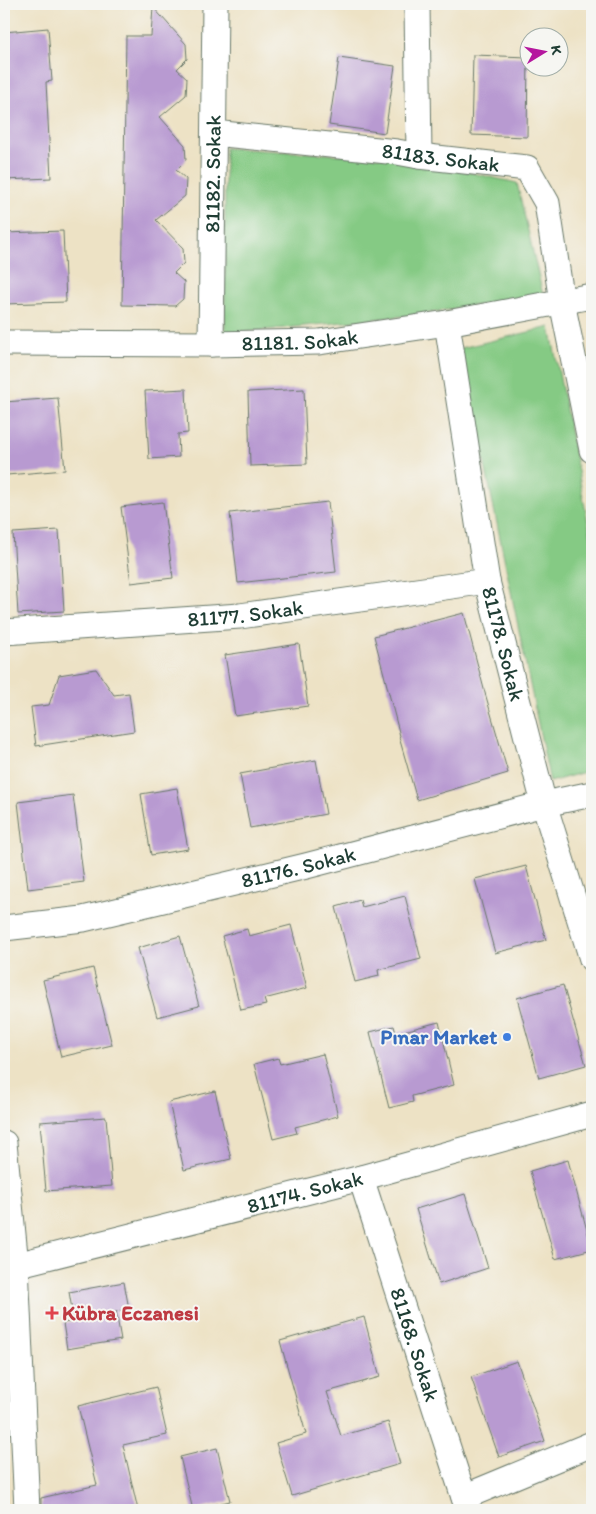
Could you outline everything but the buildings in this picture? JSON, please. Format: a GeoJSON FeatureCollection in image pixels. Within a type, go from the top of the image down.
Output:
{"type":"FeatureCollection","features":[{"type":"Feature","properties":{"kind":"street","name":"81182. Sokak"},"geometry":{"type":"LineString","coordinates":[[211,344],[215,4]]}},
{"type":"Feature","properties":{"kind":"street"},"geometry":{"type":"LineString","coordinates":[[417,4],[418,156]]}},
{"type":"Feature","properties":{"kind":"street","name":"81183. Sokak"},"geometry":{"type":"LineString","coordinates":[[214,133],[527,168],[547,203],[562,302]]}},
{"type":"Feature","properties":{"kind":"street","name":"81181. Sokak"},"geometry":{"type":"LineString","coordinates":[[4,343],[211,344],[318,342],[447,323],[592,296]]}},
{"type":"Feature","properties":{"kind":"street"},"geometry":{"type":"LineString","coordinates":[[562,302],[592,450]]}},
{"type":"Feature","properties":{"kind":"street","name":"81178. Sokak"},"geometry":{"type":"LineString","coordinates":[[447,323],[487,581],[544,804],[592,959]]}},
{"type":"Feature","properties":{"kind":"street","name":"81177. Sokak"},"geometry":{"type":"LineString","coordinates":[[4,632],[240,616],[487,581]]}},
{"type":"Feature","properties":{"kind":"street","name":"81176. Sokak"},"geometry":{"type":"LineString","coordinates":[[4,928],[83,919],[306,866],[544,804],[592,794]]}},
{"type":"Feature","properties":{"kind":"street","name":"81174. Sokak"},"geometry":{"type":"LineString","coordinates":[[16,1266],[361,1178],[592,1114]]}},
{"type":"Feature","properties":{"kind":"street"},"geometry":{"type":"LineString","coordinates":[[4,1143],[16,1266],[27,1510]]}},
{"type":"Feature","properties":{"kind":"street","name":"81168. Sokak"},"geometry":{"type":"LineString","coordinates":[[361,1178],[466,1504]]}},
{"type":"Feature","properties":{"kind":"street"},"geometry":{"type":"LineString","coordinates":[[466,1504],[592,1444]]}},
{"type":"Feature","properties":{"kind":"green space"},"geometry":{"type":"Polygon","coordinates":[[[225,148],[410,159],[517,183],[543,295],[414,315],[225,334],[225,148]]]}},
{"type":"Feature","properties":{"kind":"green space"},"geometry":{"type":"Polygon","coordinates":[[[550,327],[592,543],[592,770],[550,782],[461,348],[550,327]]]}},
{"type":"Feature","properties":{"kind":"place","name":"Pınar Market"},"geometry":{"type":"Point","coordinates":[507,1037]}},
{"type":"Feature","properties":{"kind":"place","name":"Kübra Eczanesi"},"geometry":{"type":"Point","coordinates":[52,1313]}}]}
